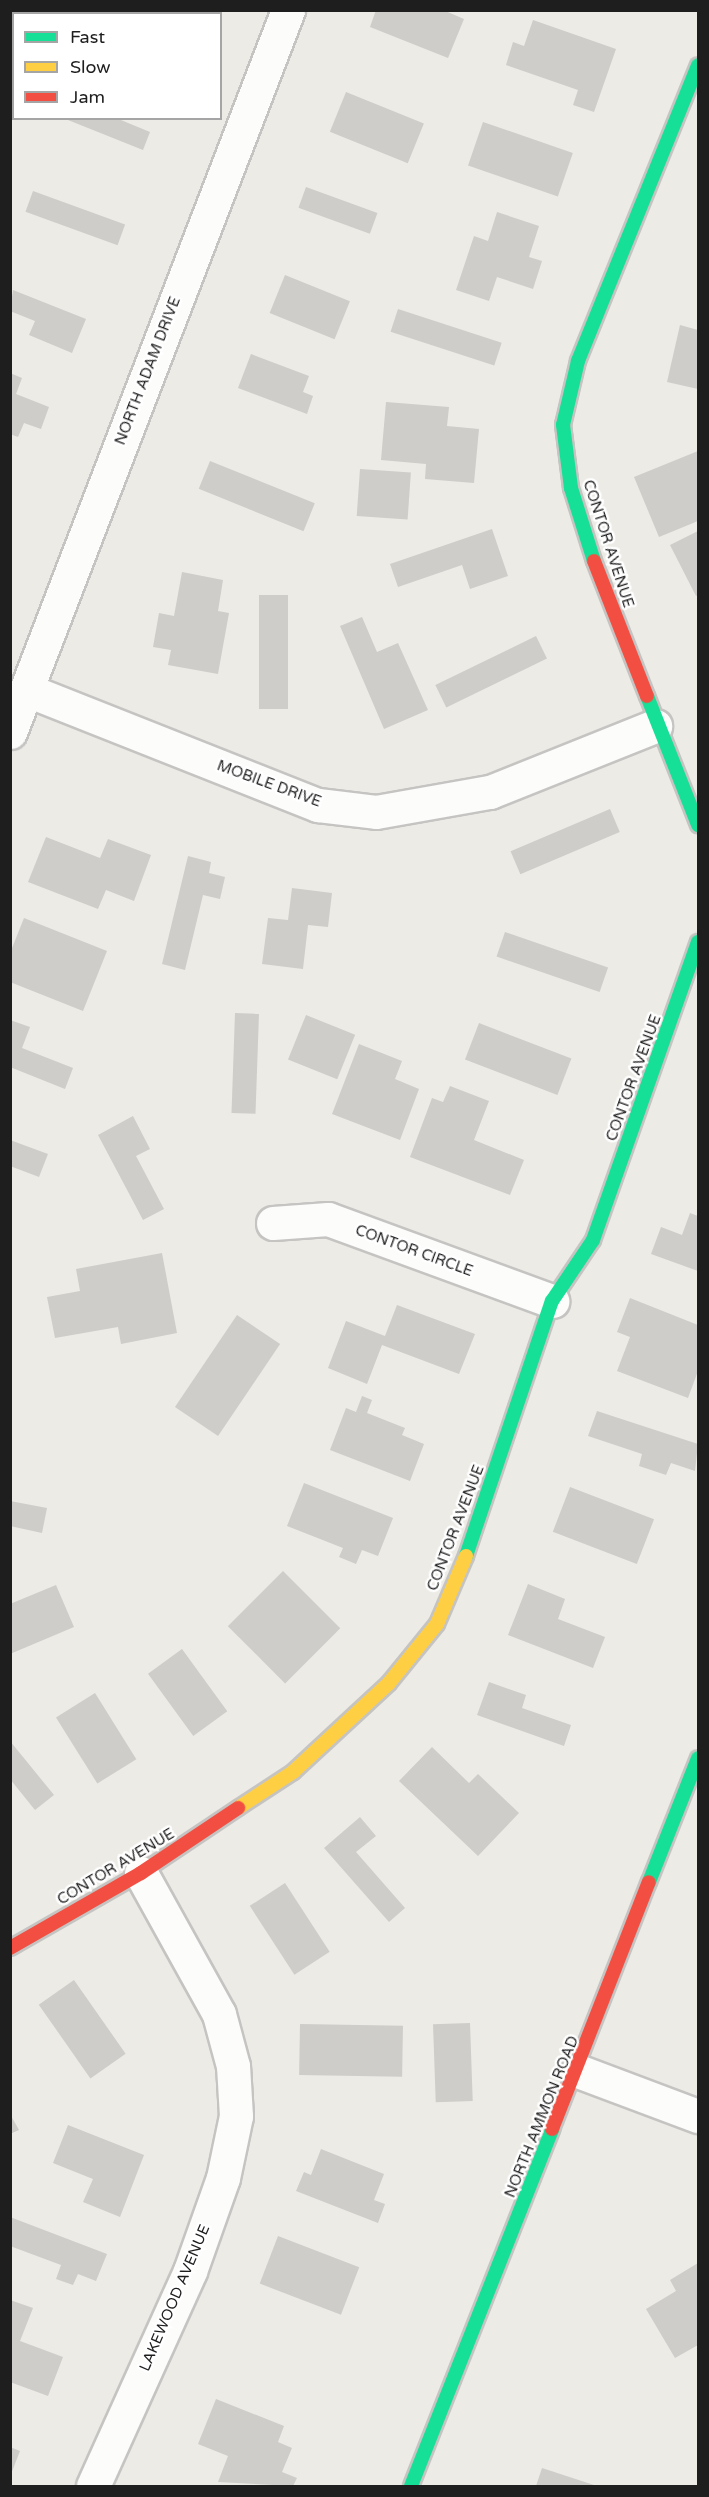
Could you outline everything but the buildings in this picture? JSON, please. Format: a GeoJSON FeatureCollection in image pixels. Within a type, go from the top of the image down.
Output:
{"type":"FeatureCollection","features":[{"type":"Feature","properties":{"kind":"street","name":"NORTH ADAM DRIVE"},"geometry":{"type":"LineString","coordinates":[[10,732],[288,10]]}},
{"type":"Feature","properties":{"kind":"street","name":"CONTOR AVENUE"},"geometry":{"type":"LineString","coordinates":[[699,65],[578,361],[563,425],[571,488],[655,726],[699,825]]}},
{"type":"Feature","properties":{"kind":"street","name":"MOBILE DRIVE"},"geometry":{"type":"LineString","coordinates":[[27,690],[318,805],[376,812],[490,792],[655,726]]}},
{"type":"Feature","properties":{"kind":"street","name":"CONTOR AVENUE"},"geometry":{"type":"LineString","coordinates":[[10,1948],[141,1873],[292,1772],[389,1683],[436,1624],[472,1539],[552,1301],[592,1240],[699,942]]}},
{"type":"Feature","properties":{"kind":"street","name":"CONTOR CIRCLE"},"geometry":{"type":"LineString","coordinates":[[273,1223],[328,1219],[552,1301]]}},
{"type":"Feature","properties":{"kind":"street","name":"NORTH AMMON ROAD"},"geometry":{"type":"LineString","coordinates":[[411,2487],[578,2071],[699,1758]]}},
{"type":"Feature","properties":{"kind":"street","name":"LAKEWOOD AVENUE"},"geometry":{"type":"LineString","coordinates":[[93,2487],[190,2271],[223,2178],[236,2116],[233,2066],[219,2014],[141,1873]]}},
{"type":"Feature","properties":{"kind":"street"},"geometry":{"type":"LineString","coordinates":[[578,2071],[699,2116]]}},
{"type":"Feature","properties":{"kind":"traffic: fast"},"geometry":{"type":"LineString","coordinates":[[594,561],[571,488],[563,425],[578,361],[698,65]]}},
{"type":"Feature","properties":{"kind":"traffic: fast"},"geometry":{"type":"LineString","coordinates":[[647,696],[698,825]]}},
{"type":"Feature","properties":{"kind":"traffic: fast"},"geometry":{"type":"LineString","coordinates":[[466,1556],[552,1301],[593,1240],[698,942]]}},
{"type":"Feature","properties":{"kind":"traffic: fast"},"geometry":{"type":"LineString","coordinates":[[649,1882],[698,1758]]}},
{"type":"Feature","properties":{"kind":"traffic: fast"},"geometry":{"type":"LineString","coordinates":[[411,2486],[552,2129]]}},
{"type":"Feature","properties":{"kind":"traffic: slow"},"geometry":{"type":"LineString","coordinates":[[238,1808],[293,1772],[389,1683],[437,1624],[466,1556]]}},
{"type":"Feature","properties":{"kind":"traffic: jam"},"geometry":{"type":"LineString","coordinates":[[594,561],[647,696]]}},
{"type":"Feature","properties":{"kind":"traffic: jam"},"geometry":{"type":"LineString","coordinates":[[10,1948],[141,1873],[238,1808]]}},
{"type":"Feature","properties":{"kind":"traffic: jam"},"geometry":{"type":"LineString","coordinates":[[552,2129],[649,1882]]}}]}
